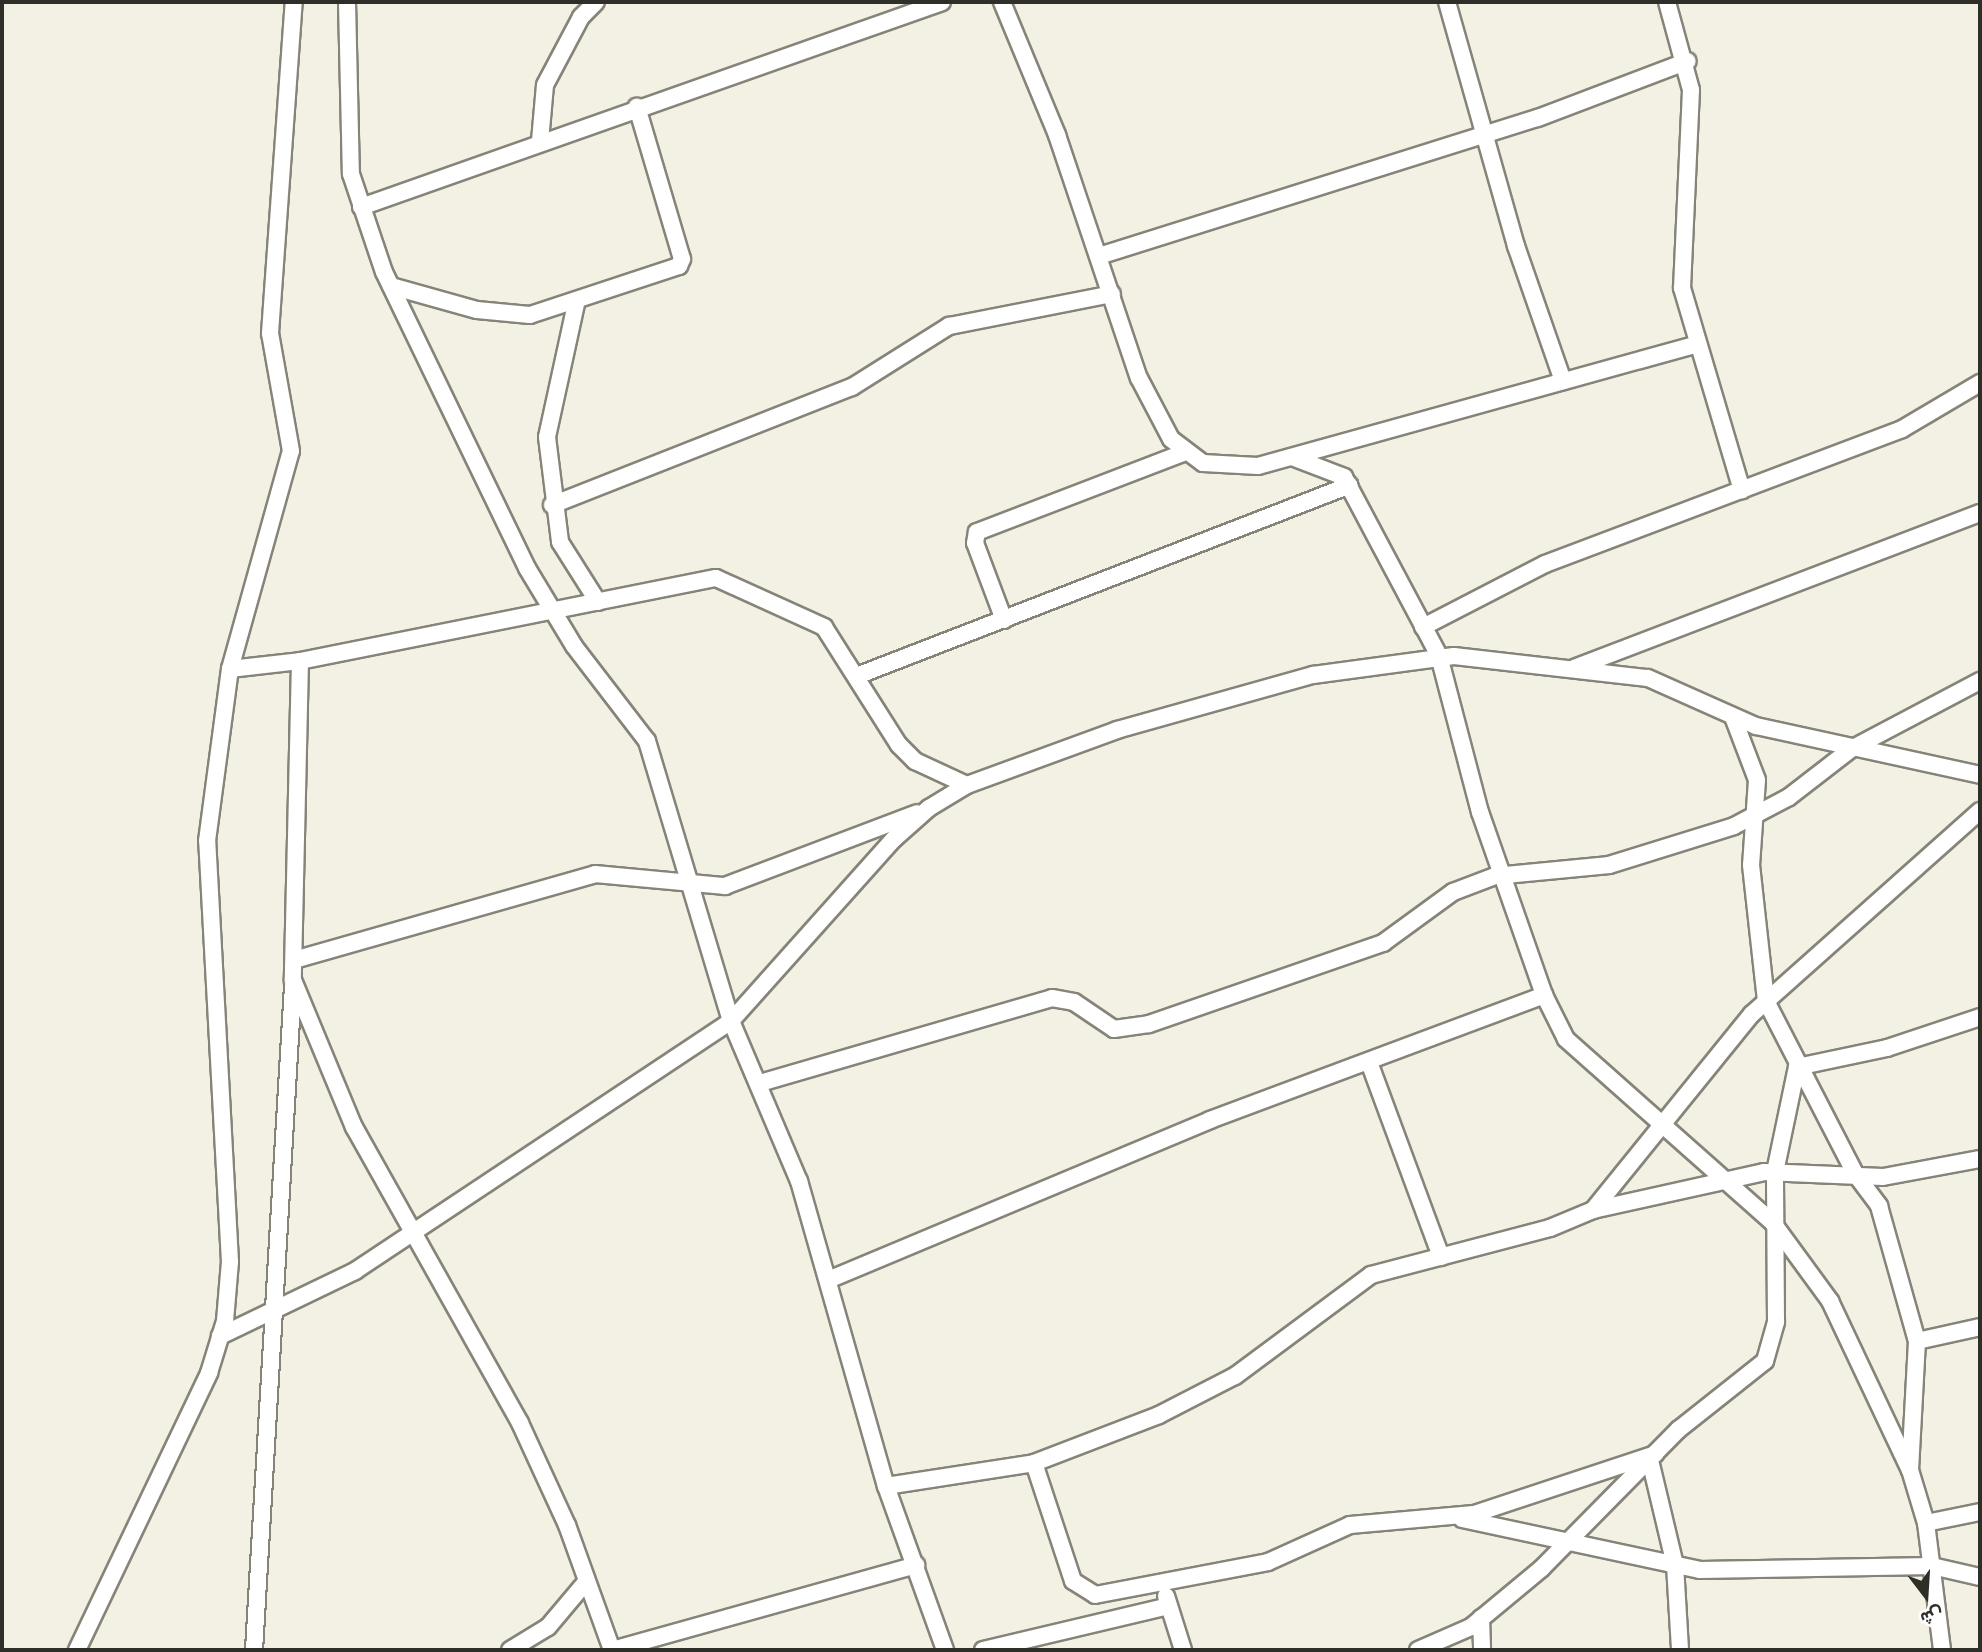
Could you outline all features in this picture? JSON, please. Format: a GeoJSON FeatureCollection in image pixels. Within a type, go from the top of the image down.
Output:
{"type":"FeatureCollection","features":[{"type":"Feature","properties":{"kind":"street"},"geometry":{"type":"LineString","coordinates":[[77,1650],[209,1373],[220,1336],[230,1262],[207,841],[230,669],[291,450],[270,333],[294,2]]}},
{"type":"Feature","properties":{"kind":"street"},"geometry":{"type":"LineString","coordinates":[[347,2],[347,143],[361,207],[391,286],[553,611],[647,741],[731,1021],[760,1083],[828,1280],[886,1486],[945,1650]]}},
{"type":"Feature","properties":{"kind":"street"},"geometry":{"type":"LineString","coordinates":[[540,141],[545,85],[581,17],[596,2]]}},
{"type":"Feature","properties":{"kind":"street"},"geometry":{"type":"LineString","coordinates":[[361,207],[540,141],[942,2]]}},
{"type":"Feature","properties":{"kind":"street"},"geometry":{"type":"LineString","coordinates":[[1002,2],[1099,256],[1139,378],[1183,453]]}},
{"type":"Feature","properties":{"kind":"street"},"geometry":{"type":"LineString","coordinates":[[1447,2],[1483,135],[1563,382]]}},
{"type":"Feature","properties":{"kind":"street"},"geometry":{"type":"LineString","coordinates":[[1667,2],[1688,61],[1682,288],[1695,345],[1742,490]]}},
{"type":"Feature","properties":{"kind":"street"},"geometry":{"type":"LineString","coordinates":[[1099,256],[1483,135],[1688,61]]}},
{"type":"Feature","properties":{"kind":"street"},"geometry":{"type":"LineString","coordinates":[[391,286],[508,314],[576,304],[671,272],[682,259],[637,107]]}},
{"type":"Feature","properties":{"kind":"street"},"geometry":{"type":"LineString","coordinates":[[552,505],[852,387],[948,326],[1112,294]]}},
{"type":"Feature","properties":{"kind":"street"},"geometry":{"type":"LineString","coordinates":[[576,304],[547,437],[552,505],[560,542],[598,602]]}},
{"type":"Feature","properties":{"kind":"street"},"geometry":{"type":"LineString","coordinates":[[1004,620],[975,543],[977,532],[1183,453],[1228,468],[1292,457],[1695,345]]}},
{"type":"Feature","properties":{"kind":"street"},"geometry":{"type":"LineString","coordinates":[[1423,627],[1545,564],[1902,429],[1980,383]]}},
{"type":"Feature","properties":{"kind":"street"},"geometry":{"type":"LineString","coordinates":[[1292,457],[1323,464],[1350,485],[1438,656],[1502,874],[1544,995],[1566,1040],[1659,1126],[1727,1178],[1773,1223],[1830,1301],[1910,1470],[1926,1523],[1942,1650]]}},
{"type":"Feature","properties":{"kind":"street"},"geometry":{"type":"LineString","coordinates":[[859,675],[1350,485]]}},
{"type":"Feature","properties":{"kind":"street"},"geometry":{"type":"LineString","coordinates":[[1572,669],[1980,513]]}},
{"type":"Feature","properties":{"kind":"street"},"geometry":{"type":"LineString","coordinates":[[230,669],[300,661],[699,580],[729,582],[824,626],[915,761],[967,785]]}},
{"type":"Feature","properties":{"kind":"street"},"geometry":{"type":"LineString","coordinates":[[294,960],[595,874],[691,887],[750,880],[929,808],[967,785],[1117,730],[1313,675],[1438,656],[1572,669],[1670,684],[1733,717],[1851,749],[1980,775]]}},
{"type":"Feature","properties":{"kind":"street"},"geometry":{"type":"LineString","coordinates":[[254,1650],[294,960],[300,661]]}},
{"type":"Feature","properties":{"kind":"street"},"geometry":{"type":"LineString","coordinates":[[760,1083],[1052,998],[1074,1002],[1114,1029],[1149,1024],[1383,943],[1453,892],[1502,874],[1609,866],[1756,816],[1851,749],[1980,681]]}},
{"type":"Feature","properties":{"kind":"street"},"geometry":{"type":"LineString","coordinates":[[1733,717],[1755,769],[1753,901],[1766,1000],[1797,1067],[1856,1175],[1879,1206],[1917,1341],[1910,1470]]}},
{"type":"Feature","properties":{"kind":"street"},"geometry":{"type":"LineString","coordinates":[[220,1336],[355,1271],[731,1021],[894,838],[929,808]]}},
{"type":"Feature","properties":{"kind":"street"},"geometry":{"type":"LineString","coordinates":[[1593,1210],[1659,1126],[1766,1000],[1980,811]]}},
{"type":"Feature","properties":{"kind":"street"},"geometry":{"type":"LineString","coordinates":[[293,980],[342,1103],[520,1423],[567,1525],[585,1583],[612,1650],[916,1565]]}},
{"type":"Feature","properties":{"kind":"street"},"geometry":{"type":"LineString","coordinates":[[828,1280],[1210,1120],[1544,995]]}},
{"type":"Feature","properties":{"kind":"street"},"geometry":{"type":"LineString","coordinates":[[1797,1067],[1888,1048],[1980,1017]]}},
{"type":"Feature","properties":{"kind":"street"},"geometry":{"type":"LineString","coordinates":[[1369,1062],[1441,1257]]}},
{"type":"Feature","properties":{"kind":"street"},"geometry":{"type":"LineString","coordinates":[[1418,1650],[1481,1618],[1568,1544],[1654,1457],[1765,1361],[1776,1322],[1774,1172],[1797,1067]]}},
{"type":"Feature","properties":{"kind":"street"},"geometry":{"type":"LineString","coordinates":[[886,1486],[1034,1463],[1201,1398],[1351,1287],[1593,1210],[1727,1178],[1774,1172],[1906,1175],[1980,1159]]}},
{"type":"Feature","properties":{"kind":"street"},"geometry":{"type":"LineString","coordinates":[[1917,1341],[1980,1326]]}},
{"type":"Feature","properties":{"kind":"street"},"geometry":{"type":"LineString","coordinates":[[1034,1463],[1073,1581],[1084,1591],[1095,1595],[1163,1585],[1268,1562],[1350,1525],[1456,1517],[1654,1457]]}},
{"type":"Feature","properties":{"kind":"street"},"geometry":{"type":"LineString","coordinates":[[1654,1457],[1675,1565],[1680,1650]]}},
{"type":"Feature","properties":{"kind":"street"},"geometry":{"type":"LineString","coordinates":[[1926,1523],[1980,1512]]}},
{"type":"Feature","properties":{"kind":"street"},"geometry":{"type":"LineString","coordinates":[[1456,1517],[1568,1544],[1675,1565],[1765,1573],[1932,1566],[1980,1577]]}},
{"type":"Feature","properties":{"kind":"street"},"geometry":{"type":"LineString","coordinates":[[510,1650],[548,1627],[585,1583]]}},
{"type":"Feature","properties":{"kind":"street"},"geometry":{"type":"LineString","coordinates":[[1163,1585],[1183,1650]]}},
{"type":"Feature","properties":{"kind":"street"},"geometry":{"type":"LineString","coordinates":[[983,1650],[1169,1606]]}},
{"type":"Feature","properties":{"kind":"street"},"geometry":{"type":"LineString","coordinates":[[1481,1618],[1482,1650]]}}]}
